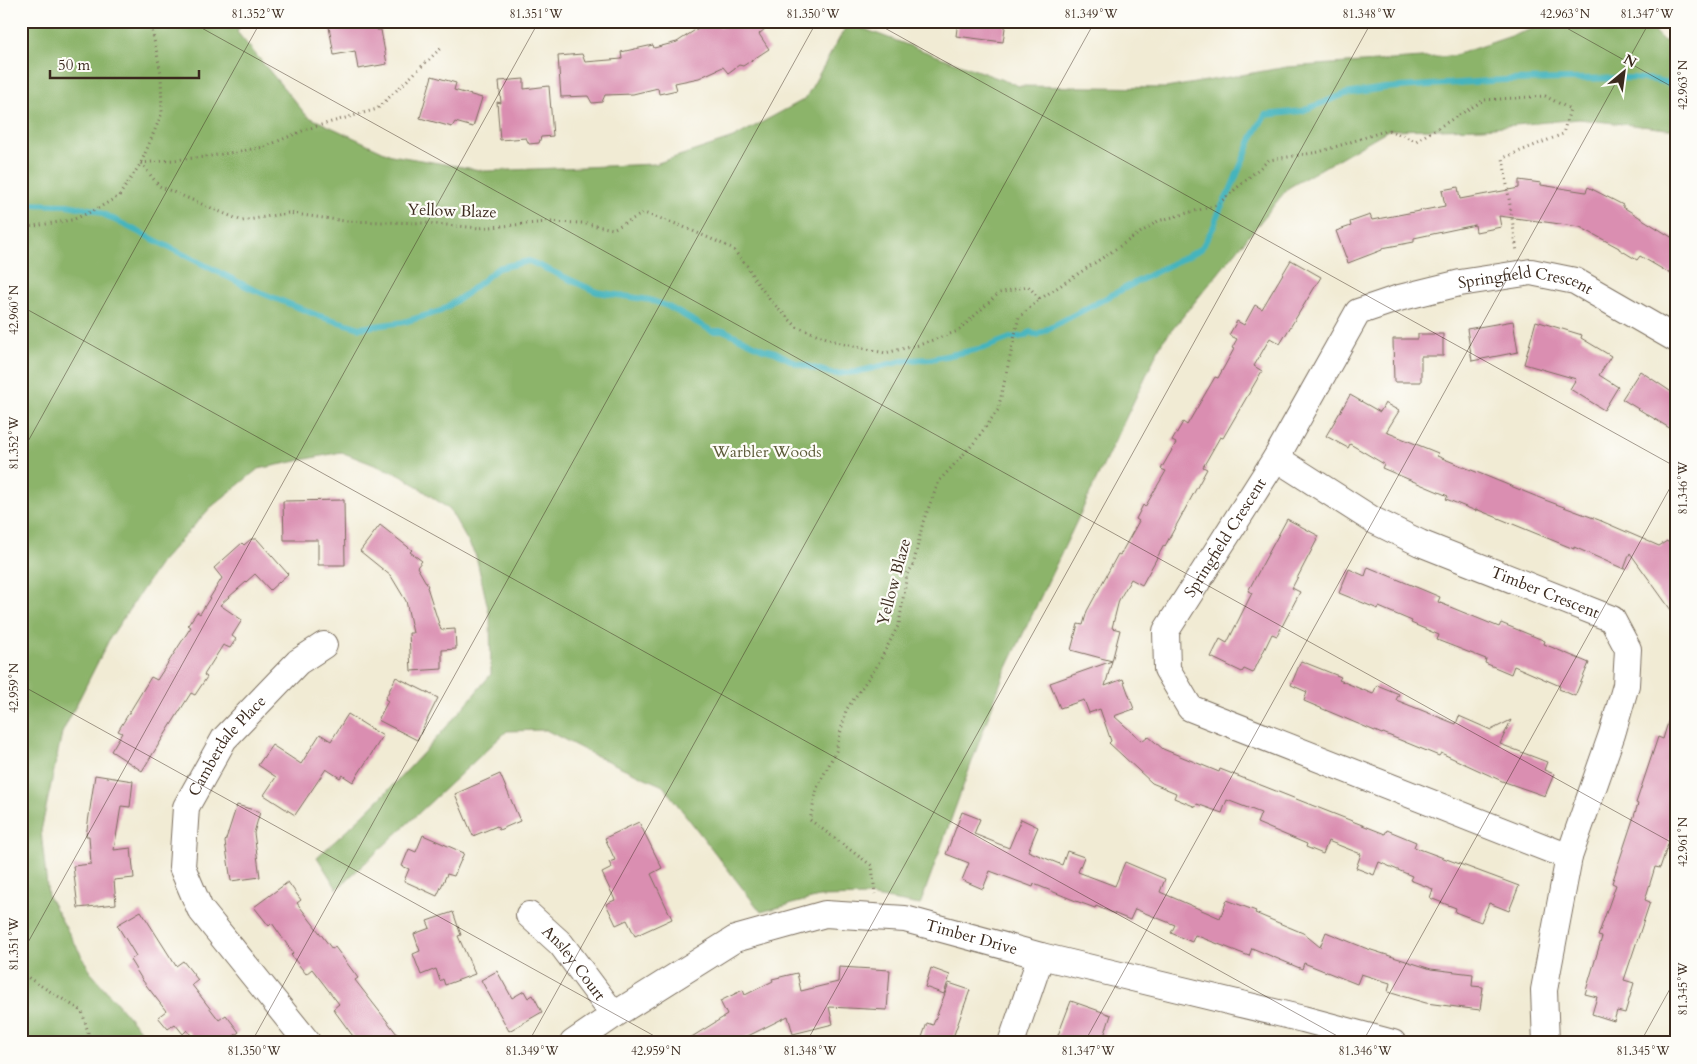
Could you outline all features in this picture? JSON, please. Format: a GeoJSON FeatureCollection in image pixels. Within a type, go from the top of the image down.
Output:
{"type":"FeatureCollection","features":[{"type":"Feature","properties":{"kind":"street","name":"Springfield Crescent"},"geometry":{"type":"LineString","coordinates":[[1568,857],[1190,708],[1167,669],[1166,631],[1276,458],[1358,312],[1400,298],[1460,283],[1531,272],[1575,281],[1676,339]]}},
{"type":"Feature","properties":{"kind":"street","name":"Timber Crescent"},"geometry":{"type":"LineString","coordinates":[[1276,458],[1373,520],[1412,540],[1612,618],[1628,649],[1626,685],[1612,734],[1568,857],[1544,990],[1546,1043]]}},
{"type":"Feature","properties":{"kind":"street","name":"Camberdale Place"},"geometry":{"type":"LineString","coordinates":[[308,1043],[200,909],[182,867],[186,807],[224,738],[298,662],[324,646]]}},
{"type":"Feature","properties":{"kind":"street","name":"Timber Drive"},"geometry":{"type":"LineString","coordinates":[[573,1043],[614,1014],[735,939],[825,914],[905,919],[1041,956],[1303,1019],[1392,1043]]}},
{"type":"Feature","properties":{"kind":"street","name":"Ansley Court"},"geometry":{"type":"LineString","coordinates":[[529,915],[561,944],[614,1014]]}},
{"type":"Feature","properties":{"kind":"street"},"geometry":{"type":"LineString","coordinates":[[1011,1043],[1041,956]]}},
{"type":"Feature","properties":{"kind":"path"},"geometry":{"type":"LineString","coordinates":[[21,228],[72,220],[95,210],[119,196],[141,163],[162,113],[161,73],[150,21]]}},
{"type":"Feature","properties":{"kind":"path"},"geometry":{"type":"LineString","coordinates":[[141,163],[205,157],[264,147],[307,129],[377,109],[443,46]]}},
{"type":"Feature","properties":{"kind":"path","name":"Yellow Blaze"},"geometry":{"type":"LineString","coordinates":[[878,917],[872,866],[810,820],[817,788],[836,751],[846,710],[877,666],[899,624],[907,574],[913,566],[923,522],[938,481],[973,444],[998,410],[1019,317],[1040,299],[1158,221],[1217,204],[1269,160],[1319,152],[1388,130],[1416,141],[1484,100],[1545,96],[1570,109],[1563,134],[1503,158],[1517,252]]}},
{"type":"Feature","properties":{"kind":"path","name":"Yellow Blaze"},"geometry":{"type":"LineString","coordinates":[[141,163],[159,186],[242,220],[288,213],[345,221],[425,223],[479,228],[548,222],[581,223],[613,229],[644,213],[679,225],[732,248],[748,266],[753,277],[770,300],[797,327],[840,342],[885,353],[919,345],[958,331],[999,293],[1028,286],[1040,299]]}},
{"type":"Feature","properties":{"kind":"path"},"geometry":{"type":"LineString","coordinates":[[21,971],[82,1011],[91,1043]]}},
{"type":"Feature","properties":{"kind":"green space","name":"Warbler Woods"},"geometry":{"type":"Polygon","coordinates":[[[21,21],[243,21],[237,32],[307,116],[391,155],[486,171],[655,164],[733,138],[805,99],[848,23],[1019,86],[1166,88],[1287,67],[1452,56],[1556,21],[1643,21],[1664,41],[1676,40],[1676,130],[1579,119],[1483,128],[1388,130],[1288,188],[1162,342],[1003,676],[920,905],[869,896],[819,897],[761,912],[663,786],[592,754],[546,730],[507,731],[337,889],[317,857],[364,814],[408,769],[491,674],[490,617],[476,556],[450,510],[403,476],[341,452],[258,469],[210,508],[161,562],[110,638],[62,733],[41,831],[48,896],[92,974],[151,1043],[21,1043],[21,21]]]}},
{"type":"Feature","properties":{"kind":"building"},"geometry":{"type":"Polygon","coordinates":[[[328,21],[375,21],[377,30],[381,30],[387,64],[358,69],[355,51],[334,55],[328,21]]]}},
{"type":"Feature","properties":{"kind":"building"},"geometry":{"type":"Polygon","coordinates":[[[709,21],[716,21],[720,28],[730,21],[774,21],[759,34],[769,49],[743,66],[739,65],[728,73],[723,67],[699,78],[675,83],[677,90],[659,94],[658,88],[633,94],[605,95],[602,102],[592,103],[588,96],[561,97],[558,56],[582,54],[585,62],[622,59],[621,52],[653,45],[654,48],[677,42],[709,21]]]}},
{"type":"Feature","properties":{"kind":"building"},"geometry":{"type":"Polygon","coordinates":[[[958,21],[1006,21],[1003,42],[956,36],[958,21]]]}},
{"type":"Feature","properties":{"kind":"building"},"geometry":{"type":"Polygon","coordinates":[[[432,76],[456,83],[454,90],[482,98],[473,127],[455,122],[452,127],[420,118],[432,76]]]}},
{"type":"Feature","properties":{"kind":"building"},"geometry":{"type":"Polygon","coordinates":[[[524,79],[524,89],[549,86],[553,136],[541,137],[539,143],[529,144],[526,138],[500,140],[497,102],[501,103],[499,81],[524,79]]]}},
{"type":"Feature","properties":{"kind":"building"},"geometry":{"type":"Polygon","coordinates":[[[1519,180],[1586,192],[1588,187],[1623,205],[1623,207],[1676,240],[1676,277],[1640,256],[1637,260],[1580,227],[1499,216],[1501,227],[1476,232],[1475,225],[1414,238],[1414,242],[1382,248],[1382,250],[1348,263],[1336,231],[1351,226],[1350,222],[1370,215],[1372,220],[1445,206],[1442,190],[1458,187],[1460,199],[1519,188],[1519,180]]]}},
{"type":"Feature","properties":{"kind":"building"},"geometry":{"type":"Polygon","coordinates":[[[1291,260],[1321,277],[1280,344],[1270,338],[1254,366],[1262,371],[1223,438],[1220,437],[1203,467],[1207,469],[1142,585],[1131,579],[1119,600],[1112,628],[1120,630],[1112,661],[1071,650],[1078,624],[1083,625],[1087,611],[1118,554],[1120,555],[1139,521],[1136,519],[1143,505],[1145,507],[1166,471],[1161,469],[1176,443],[1172,441],[1183,422],[1187,425],[1215,377],[1218,378],[1234,349],[1232,348],[1237,339],[1229,335],[1237,321],[1244,325],[1255,305],[1262,309],[1291,260]]]}},
{"type":"Feature","properties":{"kind":"building"},"geometry":{"type":"Polygon","coordinates":[[[1513,321],[1518,352],[1472,361],[1467,329],[1513,321]]]}},
{"type":"Feature","properties":{"kind":"building"},"geometry":{"type":"Polygon","coordinates":[[[1536,321],[1582,335],[1581,338],[1611,356],[1599,375],[1618,387],[1604,410],[1570,389],[1576,379],[1524,364],[1536,321]]]}},
{"type":"Feature","properties":{"kind":"building"},"geometry":{"type":"Polygon","coordinates":[[[1418,334],[1443,334],[1443,356],[1421,356],[1421,382],[1394,382],[1393,339],[1418,339],[1418,334]]]}},
{"type":"Feature","properties":{"kind":"building"},"geometry":{"type":"Polygon","coordinates":[[[1640,371],[1676,395],[1676,432],[1622,399],[1640,371]]]}},
{"type":"Feature","properties":{"kind":"building"},"geometry":{"type":"Polygon","coordinates":[[[1350,395],[1380,412],[1385,403],[1399,411],[1386,432],[1438,453],[1437,456],[1599,520],[1659,546],[1667,541],[1676,553],[1676,617],[1630,553],[1624,569],[1574,547],[1574,549],[1476,509],[1476,511],[1446,499],[1448,496],[1382,468],[1384,464],[1350,444],[1348,448],[1326,436],[1350,395]]]}},
{"type":"Feature","properties":{"kind":"building"},"geometry":{"type":"Polygon","coordinates":[[[344,500],[345,565],[318,565],[318,540],[284,540],[283,501],[344,500]]]}},
{"type":"Feature","properties":{"kind":"building"},"geometry":{"type":"Polygon","coordinates":[[[1287,519],[1319,536],[1292,588],[1300,592],[1277,636],[1272,634],[1253,673],[1244,669],[1242,672],[1211,657],[1220,639],[1227,643],[1252,593],[1248,591],[1287,519]]]}},
{"type":"Feature","properties":{"kind":"building"},"geometry":{"type":"Polygon","coordinates":[[[380,525],[412,550],[410,552],[422,561],[417,567],[428,586],[441,630],[455,629],[456,649],[442,650],[442,669],[411,671],[409,633],[413,633],[406,601],[391,576],[360,551],[380,525]]]}},
{"type":"Feature","properties":{"kind":"building"},"geometry":{"type":"Polygon","coordinates":[[[251,539],[257,539],[288,574],[270,590],[255,574],[220,605],[242,620],[232,636],[236,639],[230,648],[223,645],[204,675],[207,677],[195,695],[191,693],[142,771],[111,751],[122,733],[118,731],[151,677],[157,680],[191,627],[188,625],[197,612],[200,614],[222,578],[214,568],[242,543],[244,545],[251,539]]]}},
{"type":"Feature","properties":{"kind":"building"},"geometry":{"type":"Polygon","coordinates":[[[1368,567],[1440,597],[1438,602],[1499,627],[1501,623],[1545,641],[1544,644],[1589,663],[1575,696],[1559,689],[1560,686],[1514,666],[1511,674],[1485,663],[1486,659],[1437,640],[1439,635],[1411,623],[1412,621],[1339,593],[1349,569],[1365,576],[1368,567]]]}},
{"type":"Feature","properties":{"kind":"building"},"geometry":{"type":"Polygon","coordinates":[[[1112,661],[1105,686],[1123,679],[1134,709],[1114,716],[1142,741],[1148,736],[1163,749],[1219,772],[1220,769],[1385,834],[1387,830],[1416,842],[1414,847],[1519,886],[1509,911],[1489,903],[1481,922],[1455,912],[1456,908],[1430,898],[1433,889],[1410,880],[1412,876],[1379,862],[1374,875],[1356,868],[1361,854],[1328,841],[1323,854],[1306,847],[1307,844],[1257,823],[1261,813],[1227,800],[1222,813],[1197,804],[1196,807],[1174,798],[1176,793],[1152,783],[1109,743],[1111,741],[1100,709],[1089,713],[1084,700],[1060,708],[1050,683],[1112,661]]]}},
{"type":"Feature","properties":{"kind":"building"},"geometry":{"type":"Polygon","coordinates":[[[1301,661],[1341,677],[1339,680],[1373,694],[1377,685],[1399,694],[1396,700],[1456,724],[1459,716],[1491,730],[1511,720],[1500,744],[1547,762],[1544,770],[1554,774],[1545,796],[1502,781],[1441,753],[1439,756],[1382,734],[1304,701],[1307,692],[1291,685],[1301,661]]]}},
{"type":"Feature","properties":{"kind":"building"},"geometry":{"type":"Polygon","coordinates":[[[396,677],[438,698],[417,740],[378,720],[388,701],[385,699],[396,677]]]}},
{"type":"Feature","properties":{"kind":"building"},"geometry":{"type":"Polygon","coordinates":[[[1672,709],[1676,710],[1676,821],[1660,868],[1655,867],[1645,900],[1650,902],[1624,980],[1634,983],[1625,1013],[1617,1011],[1614,1021],[1592,1014],[1597,997],[1585,994],[1602,937],[1598,936],[1616,885],[1612,883],[1638,804],[1636,803],[1658,737],[1663,739],[1672,709]]]}},
{"type":"Feature","properties":{"kind":"building"},"geometry":{"type":"Polygon","coordinates":[[[348,714],[383,736],[353,782],[342,775],[340,778],[326,769],[295,815],[264,795],[276,777],[258,765],[272,745],[301,764],[320,734],[331,741],[348,714]]]}},
{"type":"Feature","properties":{"kind":"building"},"geometry":{"type":"Polygon","coordinates":[[[500,774],[520,821],[499,830],[497,826],[473,836],[455,794],[500,774]]]}},
{"type":"Feature","properties":{"kind":"building"},"geometry":{"type":"Polygon","coordinates":[[[95,775],[133,781],[130,807],[121,806],[114,850],[131,848],[134,878],[114,880],[116,904],[78,908],[73,866],[91,864],[89,836],[86,836],[95,775]]]}},
{"type":"Feature","properties":{"kind":"building"},"geometry":{"type":"Polygon","coordinates":[[[237,805],[260,812],[254,833],[260,877],[231,881],[225,842],[237,805]]]}},
{"type":"Feature","properties":{"kind":"building"},"geometry":{"type":"Polygon","coordinates":[[[962,812],[980,819],[974,834],[1009,848],[1021,819],[1038,827],[1028,851],[1062,865],[1067,851],[1084,857],[1078,872],[1115,886],[1125,862],[1165,879],[1160,892],[1220,918],[1227,900],[1303,933],[1320,947],[1326,932],[1365,948],[1431,969],[1473,974],[1472,986],[1483,987],[1480,1010],[1426,1003],[1388,992],[1390,983],[1361,974],[1357,984],[1304,963],[1302,969],[1252,948],[1249,956],[1195,935],[1192,942],[1171,933],[1175,925],[1135,909],[1130,920],[1034,884],[1033,887],[990,871],[983,889],[962,880],[969,863],[946,854],[962,812]]]}},
{"type":"Feature","properties":{"kind":"building"},"geometry":{"type":"Polygon","coordinates":[[[639,822],[662,868],[651,874],[672,919],[635,936],[627,920],[616,925],[606,904],[615,900],[602,873],[612,868],[609,862],[615,860],[605,838],[639,822]]]}},
{"type":"Feature","properties":{"kind":"building"},"geometry":{"type":"Polygon","coordinates":[[[423,835],[464,853],[454,876],[447,874],[437,896],[404,881],[409,869],[402,866],[409,849],[416,852],[423,835]]]}},
{"type":"Feature","properties":{"kind":"building"},"geometry":{"type":"Polygon","coordinates":[[[288,882],[301,900],[297,903],[332,949],[335,947],[358,978],[355,980],[404,1043],[358,1043],[333,1009],[339,1004],[312,969],[306,974],[291,955],[293,953],[272,923],[269,926],[254,907],[288,882]]]}},
{"type":"Feature","properties":{"kind":"building"},"geometry":{"type":"Polygon","coordinates":[[[141,911],[176,966],[183,961],[198,980],[192,985],[219,1020],[226,1015],[239,1032],[234,1036],[239,1043],[197,1043],[187,1030],[183,1034],[175,1024],[168,1029],[158,1017],[166,1011],[130,960],[136,956],[117,925],[141,911]]]}},
{"type":"Feature","properties":{"kind":"building"},"geometry":{"type":"Polygon","coordinates":[[[453,912],[461,935],[458,936],[475,974],[445,985],[443,979],[440,981],[436,969],[421,975],[413,954],[420,951],[414,934],[430,928],[427,921],[453,912]]]}},
{"type":"Feature","properties":{"kind":"building"},"geometry":{"type":"Polygon","coordinates":[[[839,967],[890,970],[887,1010],[829,1007],[833,1024],[793,1034],[788,1016],[734,1043],[682,1043],[727,1015],[720,1001],[743,990],[745,995],[773,981],[772,979],[797,973],[801,991],[838,982],[839,967]]]}},
{"type":"Feature","properties":{"kind":"building"},"geometry":{"type":"Polygon","coordinates":[[[931,968],[950,975],[944,994],[925,987],[931,968]]]}},
{"type":"Feature","properties":{"kind":"building"},"geometry":{"type":"Polygon","coordinates":[[[497,971],[512,998],[524,991],[528,998],[533,995],[542,1012],[509,1031],[481,980],[497,971]]]}},
{"type":"Feature","properties":{"kind":"building"},"geometry":{"type":"Polygon","coordinates":[[[949,983],[970,990],[951,1043],[920,1043],[927,1023],[933,1025],[949,983]]]}},
{"type":"Feature","properties":{"kind":"building"},"geometry":{"type":"Polygon","coordinates":[[[1071,1001],[1111,1015],[1103,1039],[1100,1038],[1099,1043],[1055,1043],[1071,1001]]]}},
{"type":"Feature","properties":{"kind":"waterway"},"geometry":{"type":"LineString","coordinates":[[21,204],[67,205],[95,210],[252,289],[319,316],[360,328],[404,322],[441,311],[498,268],[529,261],[597,292],[650,300],[667,306],[712,331],[725,331],[796,363],[834,374],[856,372],[907,360],[931,359],[984,348],[1010,338],[1025,336],[1030,332],[1036,335],[1201,249],[1214,226],[1252,138],[1265,115],[1302,111],[1345,94],[1385,88],[1505,80],[1632,78],[1655,80],[1676,85]]}}]}
